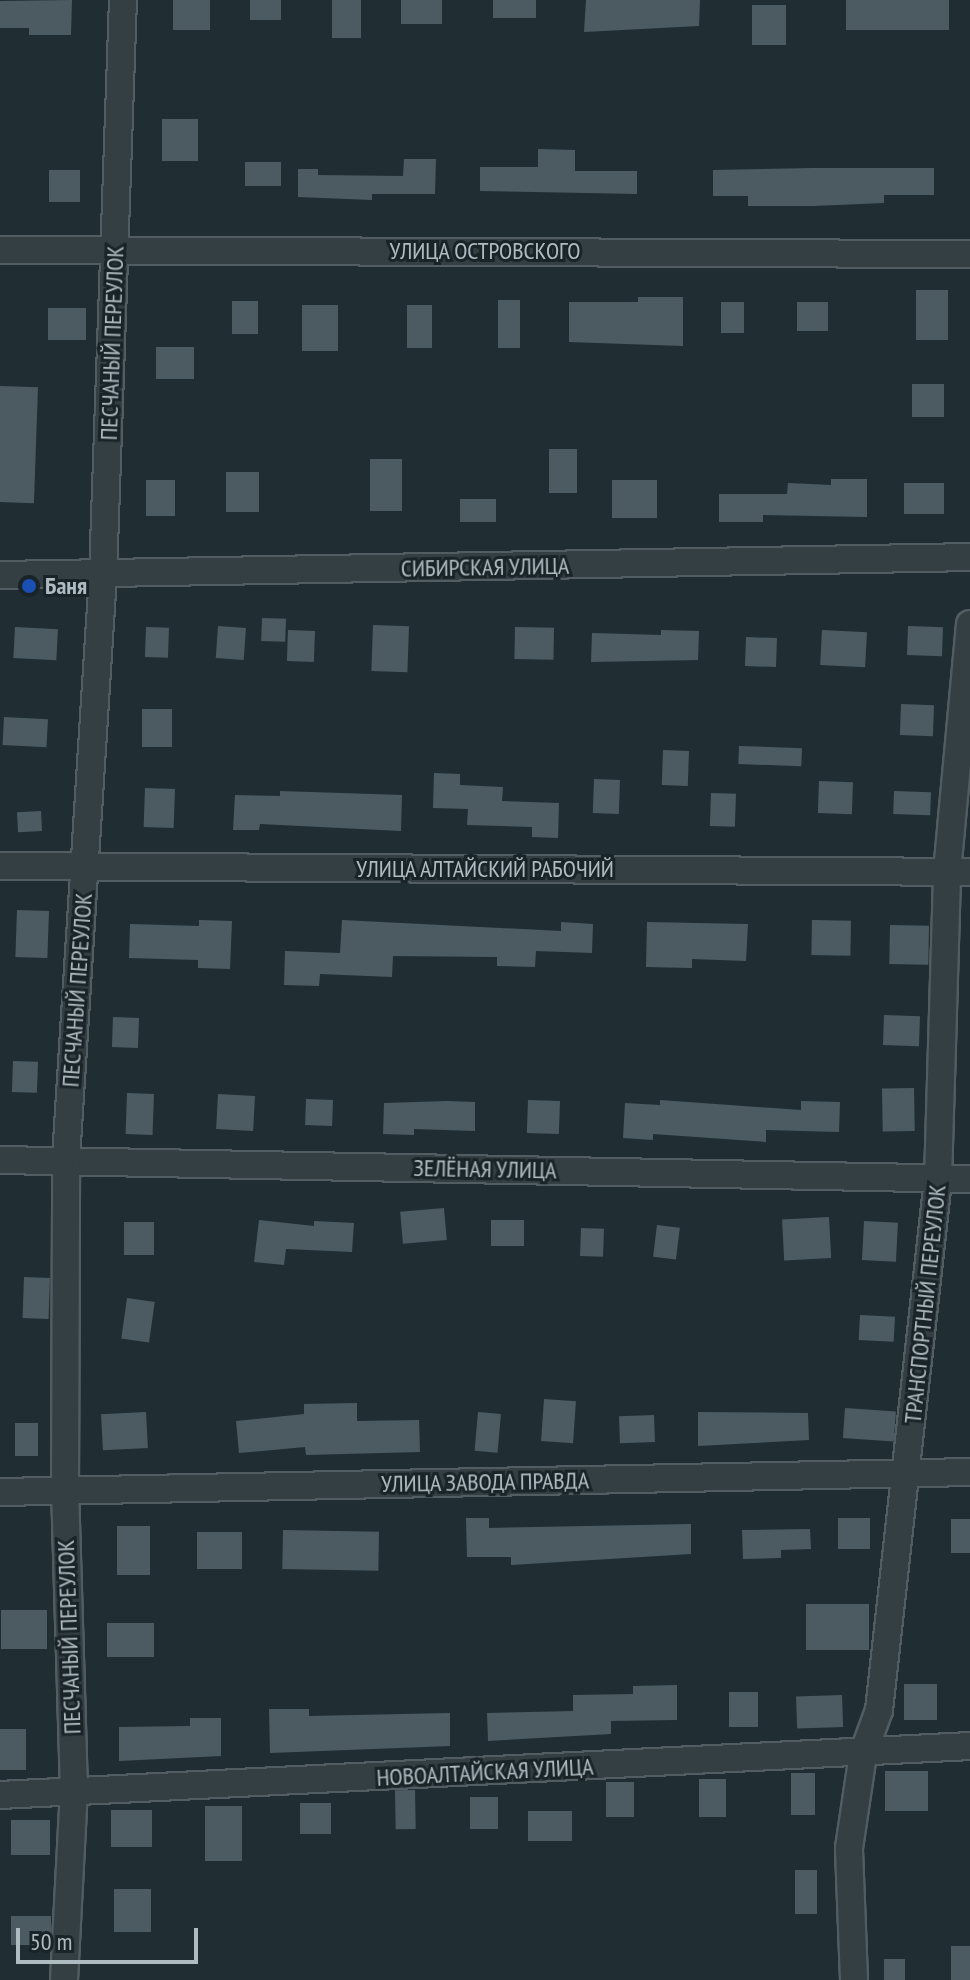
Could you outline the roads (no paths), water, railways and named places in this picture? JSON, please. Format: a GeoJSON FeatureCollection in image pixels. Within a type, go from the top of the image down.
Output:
{"type":"FeatureCollection","features":[{"type":"Feature","properties":{"kind":"street","name":"ПЕСЧАНЫЙ ПЕРЕУЛОК"},"geometry":{"type":"LineString","coordinates":[[64,1980],[74,1791],[65,1491],[66,1158],[103,575],[123,0]]}},
{"type":"Feature","properties":{"kind":"street","name":"УЛИЦА ОСТРОВСКОГО"},"geometry":{"type":"LineString","coordinates":[[0,250],[970,254]]}},
{"type":"Feature","properties":{"kind":"street","name":"СИБИРСКАЯ УЛИЦА"},"geometry":{"type":"LineString","coordinates":[[0,575],[970,557]]}},
{"type":"Feature","properties":{"kind":"street","name":"ТРАНСПОРТНЫЙ ПЕРЕУЛОК"},"geometry":{"type":"LineString","coordinates":[[854,1980],[849,1848],[863,1754],[879,1710],[909,1473],[938,1180],[970,624]]}},
{"type":"Feature","properties":{"kind":"street","name":"УЛИЦА АЛТАЙСКИЙ РАБОЧИЙ"},"geometry":{"type":"LineString","coordinates":[[0,866],[958,872]]}},
{"type":"Feature","properties":{"kind":"street","name":"ЗЕЛЁНАЯ УЛИЦА"},"geometry":{"type":"LineString","coordinates":[[0,1160],[66,1158],[970,1179]]}},
{"type":"Feature","properties":{"kind":"street","name":"УЛИЦА ЗАВОДА ПРАВДА"},"geometry":{"type":"LineString","coordinates":[[0,1492],[970,1472]]}},
{"type":"Feature","properties":{"kind":"street","name":"НОВОАЛТАЙСКАЯ УЛИЦА"},"geometry":{"type":"LineString","coordinates":[[0,1795],[863,1754],[970,1746]]}},
{"type":"Feature","properties":{"kind":"place","name":"Баня"},"geometry":{"type":"Point","coordinates":[29,586]}}]}
